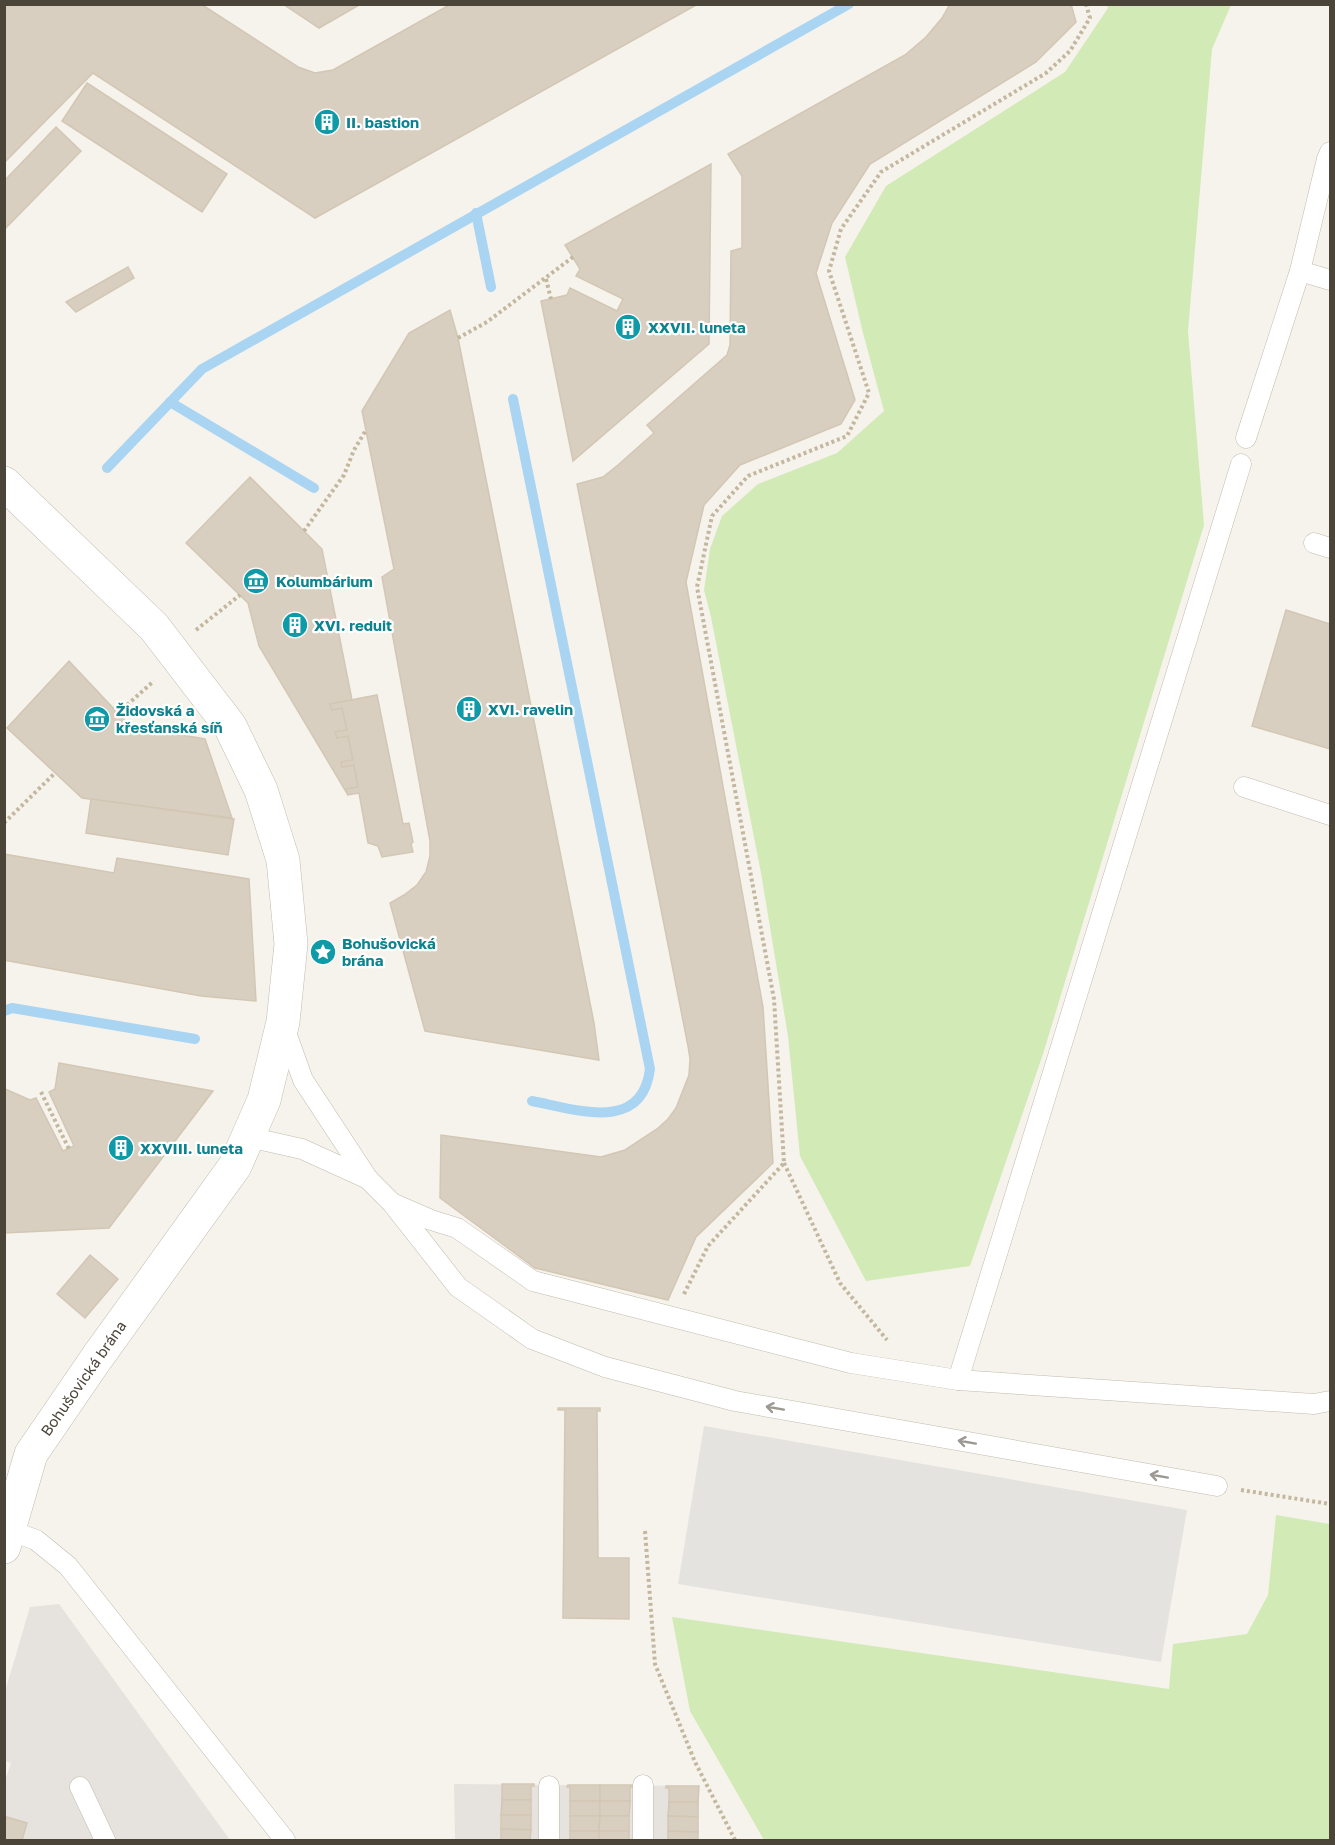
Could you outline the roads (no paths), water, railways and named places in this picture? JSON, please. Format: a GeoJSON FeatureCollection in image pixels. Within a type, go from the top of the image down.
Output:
{"type":"FeatureCollection","features":[{"type":"Feature","properties":{"kind":"street","name":"Bohušovická brána"},"geometry":{"type":"LineString","coordinates":[[4,483],[168,645],[230,726],[261,790],[283,860],[291,944],[282,1022],[264,1100],[235,1166],[96,1359],[18,1453],[7,1539]]}},
{"type":"Feature","properties":{"kind":"lane"},"geometry":{"type":"LineString","coordinates":[[1246,438],[1300,271],[1330,152]]}},
{"type":"Feature","properties":{"kind":"lane"},"geometry":{"type":"LineString","coordinates":[[1300,271],[1330,280]]}},
{"type":"Feature","properties":{"kind":"lane"},"geometry":{"type":"LineString","coordinates":[[958,1380],[1241,464]]}},
{"type":"Feature","properties":{"kind":"lane"},"geometry":{"type":"LineString","coordinates":[[1244,787],[1330,815]]}},
{"type":"Feature","properties":{"kind":"lane"},"geometry":{"type":"LineString","coordinates":[[282,1022],[303,1080],[368,1179],[392,1203],[458,1287],[532,1339],[605,1367],[735,1401],[1216,1486]]}},
{"type":"Feature","properties":{"kind":"lane"},"geometry":{"type":"LineString","coordinates":[[248,1137],[302,1149],[368,1179]]}},
{"type":"Feature","properties":{"kind":"lane"},"geometry":{"type":"LineString","coordinates":[[392,1203],[431,1220],[457,1228],[533,1281],[851,1363],[958,1380],[1314,1404],[1330,1401]]}},
{"type":"Feature","properties":{"kind":"lane"},"geometry":{"type":"LineString","coordinates":[[7,1539],[36,1540],[68,1566],[285,1840]]}},
{"type":"Feature","properties":{"kind":"lane"},"geometry":{"type":"LineString","coordinates":[[643,1785],[644,1840]]}},
{"type":"Feature","properties":{"kind":"lane"},"geometry":{"type":"LineString","coordinates":[[549,1786],[549,1840]]}},
{"type":"Feature","properties":{"kind":"lane"},"geometry":{"type":"LineString","coordinates":[[80,1787],[105,1840]]}},
{"type":"Feature","properties":{"kind":"waterway"},"geometry":{"type":"LineString","coordinates":[[107,468],[202,369],[849,4]]}},
{"type":"Feature","properties":{"kind":"waterway"},"geometry":{"type":"LineString","coordinates":[[476,213],[491,287]]}},
{"type":"Feature","properties":{"kind":"waterway"},"geometry":{"type":"LineString","coordinates":[[513,399],[650,1069],[644,1089],[634,1103],[620,1110],[586,1112],[532,1101]]}},
{"type":"Feature","properties":{"kind":"waterway"},"geometry":{"type":"LineString","coordinates":[[170,402],[314,488]]}},
{"type":"Feature","properties":{"kind":"waterway"},"geometry":{"type":"LineString","coordinates":[[4,1011],[12,1008],[195,1039]]}},
{"type":"Feature","properties":{"kind":"place","name":"II. bastion"},"geometry":{"type":"Point","coordinates":[327,122]}},
{"type":"Feature","properties":{"kind":"place","name":"XXVII. luneta"},"geometry":{"type":"Point","coordinates":[628,327]}},
{"type":"Feature","properties":{"kind":"place","name":"Kolumbárium"},"geometry":{"type":"Point","coordinates":[256,581]}},
{"type":"Feature","properties":{"kind":"place","name":"XVI. reduit"},"geometry":{"type":"Point","coordinates":[295,625]}},
{"type":"Feature","properties":{"kind":"place","name":"XVI. ravelin"},"geometry":{"type":"Point","coordinates":[469,709]}},
{"type":"Feature","properties":{"kind":"place","name":"Židovská a křesťanská síň"},"geometry":{"type":"Point","coordinates":[97,719]}},
{"type":"Feature","properties":{"kind":"place","name":"Bohušovická brána"},"geometry":{"type":"Point","coordinates":[323,952]}},
{"type":"Feature","properties":{"kind":"place","name":"XXVIII. luneta"},"geometry":{"type":"Point","coordinates":[121,1148]}}]}
